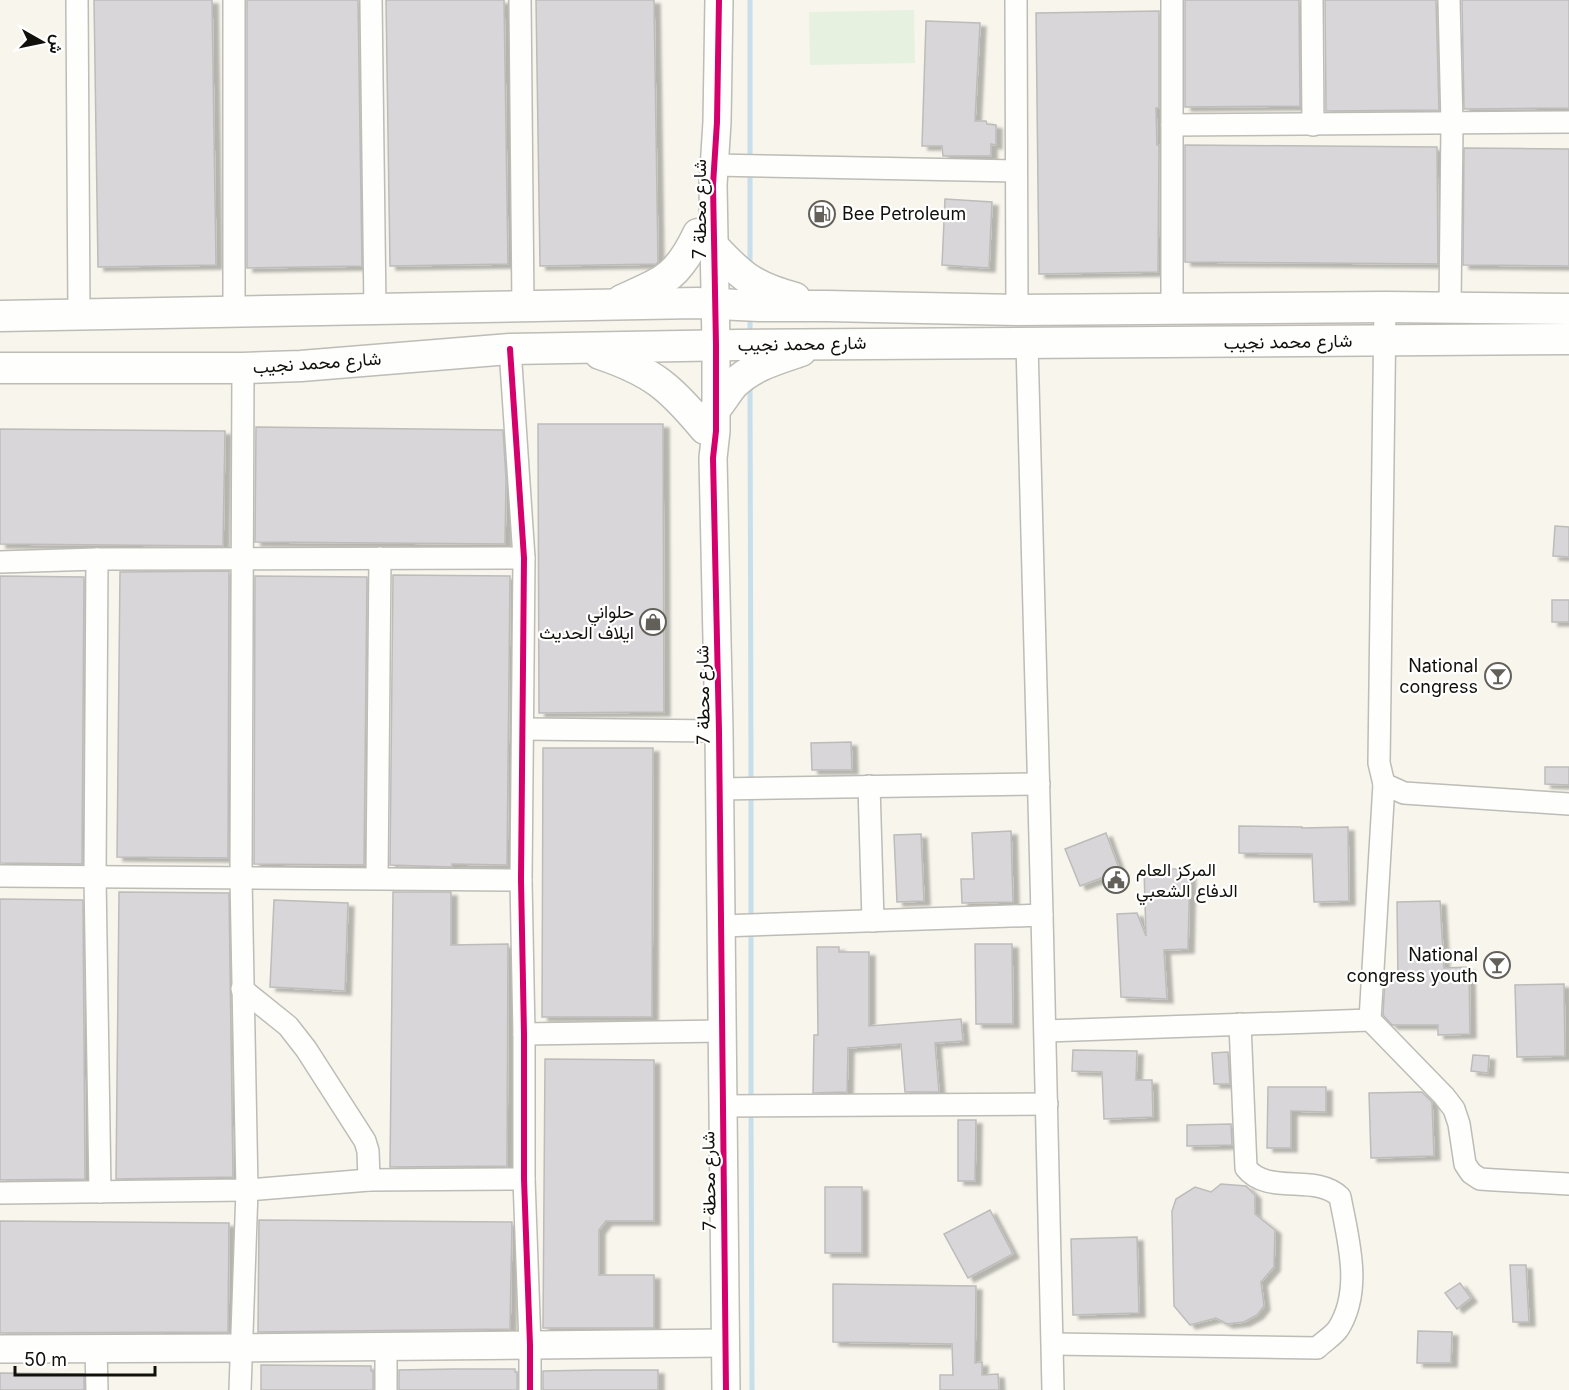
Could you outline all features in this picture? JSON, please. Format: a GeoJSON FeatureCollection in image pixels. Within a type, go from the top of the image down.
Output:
{"type":"FeatureCollection","features":[{"type":"Feature","properties":{"kind":"main road"},"geometry":{"type":"LineString","coordinates":[[609,306],[662,281],[677,270],[706,241],[747,280],[762,288],[827,306]]}},
{"type":"Feature","properties":{"kind":"main road","name":"شارع محمد نجيب"},"geometry":{"type":"LineString","coordinates":[[0,316],[706,303],[759,306],[1017,310],[1385,307],[1569,309]]}},
{"type":"Feature","properties":{"kind":"main road","name":"شارع محمد نجيب"},"geometry":{"type":"LineString","coordinates":[[0,368],[243,368],[301,366],[510,349],[825,343],[1027,344],[1569,339]]}},
{"type":"Feature","properties":{"kind":"main road"},"geometry":{"type":"LineString","coordinates":[[583,348],[627,363],[658,380],[682,401],[711,419],[734,385],[752,371],[766,363],[825,343]]}},
{"type":"Feature","properties":{"kind":"street"},"geometry":{"type":"LineString","coordinates":[[77,0],[79,315]]}},
{"type":"Feature","properties":{"kind":"street"},"geometry":{"type":"LineString","coordinates":[[234,0],[234,313]]}},
{"type":"Feature","properties":{"kind":"street"},"geometry":{"type":"LineString","coordinates":[[371,0],[375,310]]}},
{"type":"Feature","properties":{"kind":"street"},"geometry":{"type":"LineString","coordinates":[[520,0],[524,307]]}},
{"type":"Feature","properties":{"kind":"street","name":"شارع محطة 7"},"geometry":{"type":"LineString","coordinates":[[719,0],[714,175],[705,205],[707,346],[701,399],[711,419],[713,458],[719,731],[726,1390]]}},
{"type":"Feature","properties":{"kind":"street"},"geometry":{"type":"LineString","coordinates":[[1016,0],[1017,310]]}},
{"type":"Feature","properties":{"kind":"street"},"geometry":{"type":"LineString","coordinates":[[1172,0],[1172,310]]}},
{"type":"Feature","properties":{"kind":"street"},"geometry":{"type":"LineString","coordinates":[[1312,0],[1313,125]]}},
{"type":"Feature","properties":{"kind":"street"},"geometry":{"type":"LineString","coordinates":[[1449,0],[1452,124],[1450,307]]}},
{"type":"Feature","properties":{"kind":"street"},"geometry":{"type":"LineString","coordinates":[[1172,125],[1569,122]]}},
{"type":"Feature","properties":{"kind":"street"},"geometry":{"type":"LineString","coordinates":[[714,175],[1016,171]]}},
{"type":"Feature","properties":{"kind":"street"},"geometry":{"type":"LineString","coordinates":[[1370,1020],[1384,784],[1379,763],[1385,307]]}},
{"type":"Feature","properties":{"kind":"street"},"geometry":{"type":"LineString","coordinates":[[1027,344],[1046,1031],[1053,1390]]}},
{"type":"Feature","properties":{"kind":"street"},"geometry":{"type":"LineString","coordinates":[[510,349],[524,558],[521,880],[524,1179],[530,1390]]}},
{"type":"Feature","properties":{"kind":"street"},"geometry":{"type":"LineString","coordinates":[[240,1390],[247,1190],[241,878],[243,368]]}},
{"type":"Feature","properties":{"kind":"street"},"geometry":{"type":"LineString","coordinates":[[377,878],[380,558]]}},
{"type":"Feature","properties":{"kind":"street"},"geometry":{"type":"LineString","coordinates":[[0,562],[97,559],[524,558]]}},
{"type":"Feature","properties":{"kind":"street"},"geometry":{"type":"LineString","coordinates":[[97,559],[95,877],[100,1192]]}},
{"type":"Feature","properties":{"kind":"street"},"geometry":{"type":"LineString","coordinates":[[522,729],[719,731]]}},
{"type":"Feature","properties":{"kind":"street"},"geometry":{"type":"LineString","coordinates":[[719,789],[1039,784]]}},
{"type":"Feature","properties":{"kind":"street"},"geometry":{"type":"LineString","coordinates":[[1384,784],[1404,793],[1569,804]]}},
{"type":"Feature","properties":{"kind":"street"},"geometry":{"type":"LineString","coordinates":[[869,786],[873,921]]}},
{"type":"Feature","properties":{"kind":"street"},"geometry":{"type":"LineString","coordinates":[[0,876],[521,880]]}},
{"type":"Feature","properties":{"kind":"street"},"geometry":{"type":"LineString","coordinates":[[721,926],[1042,915]]}},
{"type":"Feature","properties":{"kind":"street"},"geometry":{"type":"LineString","coordinates":[[242,989],[288,1026],[306,1049],[365,1141],[368,1151],[369,1180]]}},
{"type":"Feature","properties":{"kind":"street"},"geometry":{"type":"LineString","coordinates":[[1046,1031],[1370,1020],[1454,1109],[1459,1124],[1465,1164],[1471,1173],[1480,1179],[1569,1184]]}},
{"type":"Feature","properties":{"kind":"street"},"geometry":{"type":"LineString","coordinates":[[1053,1344],[1317,1348],[1338,1330],[1350,1299],[1352,1262],[1340,1197],[1332,1190],[1323,1188],[1253,1178],[1246,1168],[1240,1024]]}},
{"type":"Feature","properties":{"kind":"street"},"geometry":{"type":"LineString","coordinates":[[524,1034],[722,1031]]}},
{"type":"Feature","properties":{"kind":"street"},"geometry":{"type":"LineString","coordinates":[[723,1106],[1047,1104]]}},
{"type":"Feature","properties":{"kind":"street"},"geometry":{"type":"LineString","coordinates":[[0,1193],[247,1190],[369,1180],[524,1179]]}},
{"type":"Feature","properties":{"kind":"street"},"geometry":{"type":"LineString","coordinates":[[0,1349],[725,1343]]}},
{"type":"Feature","properties":{"kind":"street"},"geometry":{"type":"LineString","coordinates":[[386,1347],[386,1390]]}},
{"type":"Feature","properties":{"kind":"street"},"geometry":{"type":"LineString","coordinates":[[96,1348],[97,1390]]}},
{"type":"Feature","properties":{"kind":"green space"},"geometry":{"type":"Polygon","coordinates":[[[914,10],[915,63],[810,65],[809,12],[914,10]]]}},
{"type":"Feature","properties":{"kind":"building"},"geometry":{"type":"Polygon","coordinates":[[[94,0],[212,0],[216,265],[98,267],[94,0]]]}},
{"type":"Feature","properties":{"kind":"building"},"geometry":{"type":"Polygon","coordinates":[[[247,0],[358,0],[362,266],[247,268],[247,0]]]}},
{"type":"Feature","properties":{"kind":"building"},"geometry":{"type":"Polygon","coordinates":[[[386,0],[504,0],[508,264],[390,266],[386,0]]]}},
{"type":"Feature","properties":{"kind":"building"},"geometry":{"type":"Polygon","coordinates":[[[536,0],[654,0],[658,262],[656,264],[540,266],[536,0]]]}},
{"type":"Feature","properties":{"kind":"building"},"geometry":{"type":"Polygon","coordinates":[[[1185,0],[1299,0],[1300,106],[1185,107],[1185,0]]]}},
{"type":"Feature","properties":{"kind":"building"},"geometry":{"type":"Polygon","coordinates":[[[1325,0],[1436,0],[1439,110],[1326,111],[1325,0]]]}},
{"type":"Feature","properties":{"kind":"building"},"geometry":{"type":"Polygon","coordinates":[[[1462,0],[1569,0],[1569,108],[1464,109],[1462,0]]]}},
{"type":"Feature","properties":{"kind":"building"},"geometry":{"type":"Polygon","coordinates":[[[1159,11],[1159,108],[1156,108],[1157,145],[1159,145],[1158,272],[1039,274],[1036,13],[1159,11]]]}},
{"type":"Feature","properties":{"kind":"building"},"geometry":{"type":"Polygon","coordinates":[[[926,21],[980,23],[975,121],[986,121],[987,124],[996,125],[996,145],[991,144],[991,156],[943,156],[942,146],[922,146],[926,21]]]}},
{"type":"Feature","properties":{"kind":"building"},"geometry":{"type":"Polygon","coordinates":[[[1185,145],[1437,147],[1438,264],[1185,262],[1185,145]]]}},
{"type":"Feature","properties":{"kind":"building"},"geometry":{"type":"Polygon","coordinates":[[[1464,148],[1569,149],[1569,266],[1463,265],[1464,148]]]}},
{"type":"Feature","properties":{"kind":"building"},"geometry":{"type":"Polygon","coordinates":[[[945,199],[992,202],[989,268],[942,265],[945,199]]]}},
{"type":"Feature","properties":{"kind":"building"},"geometry":{"type":"Polygon","coordinates":[[[538,424],[663,424],[664,712],[539,713],[538,424]]]}},
{"type":"Feature","properties":{"kind":"building"},"geometry":{"type":"Polygon","coordinates":[[[256,427],[503,430],[506,479],[505,544],[255,542],[256,427]]]}},
{"type":"Feature","properties":{"kind":"building"},"geometry":{"type":"Polygon","coordinates":[[[0,429],[225,431],[223,546],[0,544],[0,429]]]}},
{"type":"Feature","properties":{"kind":"building"},"geometry":{"type":"Polygon","coordinates":[[[1555,526],[1569,527],[1569,557],[1553,556],[1555,526]]]}},
{"type":"Feature","properties":{"kind":"building"},"geometry":{"type":"Polygon","coordinates":[[[229,571],[228,858],[117,857],[120,572],[229,571]]]}},
{"type":"Feature","properties":{"kind":"building"},"geometry":{"type":"Polygon","coordinates":[[[393,575],[510,576],[507,865],[452,864],[452,867],[390,865],[393,575]]]}},
{"type":"Feature","properties":{"kind":"building"},"geometry":{"type":"Polygon","coordinates":[[[0,576],[84,577],[82,864],[0,863],[0,576]]]}},
{"type":"Feature","properties":{"kind":"building"},"geometry":{"type":"Polygon","coordinates":[[[255,576],[367,577],[364,865],[254,864],[255,576]]]}},
{"type":"Feature","properties":{"kind":"building"},"geometry":{"type":"Polygon","coordinates":[[[1552,600],[1569,600],[1569,622],[1552,622],[1552,600]]]}},
{"type":"Feature","properties":{"kind":"building"},"geometry":{"type":"Polygon","coordinates":[[[851,742],[852,770],[812,770],[811,743],[851,742]]]}},
{"type":"Feature","properties":{"kind":"building"},"geometry":{"type":"Polygon","coordinates":[[[543,748],[653,748],[652,1017],[542,1017],[543,748]]]}},
{"type":"Feature","properties":{"kind":"building"},"geometry":{"type":"Polygon","coordinates":[[[1545,767],[1569,767],[1569,785],[1545,784],[1545,767]]]}},
{"type":"Feature","properties":{"kind":"building"},"geometry":{"type":"Polygon","coordinates":[[[1239,826],[1348,827],[1349,901],[1314,902],[1312,854],[1239,853],[1239,826]]]}},
{"type":"Feature","properties":{"kind":"building"},"geometry":{"type":"Polygon","coordinates":[[[1011,831],[1013,902],[962,903],[961,879],[974,879],[972,833],[1011,831]]]}},
{"type":"Feature","properties":{"kind":"building"},"geometry":{"type":"Polygon","coordinates":[[[1106,833],[1120,871],[1080,886],[1065,849],[1106,833]]]}},
{"type":"Feature","properties":{"kind":"building"},"geometry":{"type":"Polygon","coordinates":[[[921,834],[924,901],[897,902],[894,835],[921,834]]]}},
{"type":"Feature","properties":{"kind":"building"},"geometry":{"type":"Polygon","coordinates":[[[1144,869],[1190,869],[1188,949],[1164,950],[1167,999],[1121,997],[1117,914],[1137,913],[1146,936],[1144,869]]]}},
{"type":"Feature","properties":{"kind":"building"},"geometry":{"type":"Polygon","coordinates":[[[119,892],[229,893],[233,1177],[116,1179],[119,892]]]}},
{"type":"Feature","properties":{"kind":"building"},"geometry":{"type":"Polygon","coordinates":[[[393,892],[451,892],[451,945],[508,944],[507,1166],[390,1167],[393,892]]]}},
{"type":"Feature","properties":{"kind":"building"},"geometry":{"type":"Polygon","coordinates":[[[0,899],[83,900],[85,1179],[0,1180],[0,899]]]}},
{"type":"Feature","properties":{"kind":"building"},"geometry":{"type":"Polygon","coordinates":[[[274,900],[348,903],[345,991],[270,987],[274,900]]]}},
{"type":"Feature","properties":{"kind":"building"},"geometry":{"type":"Polygon","coordinates":[[[1440,901],[1444,968],[1469,967],[1470,1034],[1438,1035],[1438,1025],[1392,1025],[1383,1015],[1385,979],[1398,979],[1397,902],[1440,901]]]}},
{"type":"Feature","properties":{"kind":"building"},"geometry":{"type":"Polygon","coordinates":[[[975,944],[1012,944],[1013,1024],[976,1024],[975,944]]]}},
{"type":"Feature","properties":{"kind":"building"},"geometry":{"type":"Polygon","coordinates":[[[817,947],[839,947],[839,952],[869,952],[869,1026],[961,1019],[963,1041],[935,1043],[939,1092],[905,1092],[901,1044],[848,1048],[847,1092],[813,1093],[814,1035],[818,1035],[817,947]]]}},
{"type":"Feature","properties":{"kind":"building"},"geometry":{"type":"Polygon","coordinates":[[[1564,984],[1565,1056],[1517,1057],[1515,985],[1564,984]]]}},
{"type":"Feature","properties":{"kind":"building"},"geometry":{"type":"Polygon","coordinates":[[[1073,1050],[1137,1051],[1136,1080],[1152,1080],[1153,1117],[1104,1119],[1102,1072],[1072,1071],[1073,1050]]]}},
{"type":"Feature","properties":{"kind":"building"},"geometry":{"type":"Polygon","coordinates":[[[1228,1052],[1230,1084],[1214,1084],[1212,1053],[1228,1052]]]}},
{"type":"Feature","properties":{"kind":"building"},"geometry":{"type":"Polygon","coordinates":[[[1473,1055],[1489,1056],[1488,1073],[1471,1071],[1473,1055]]]}},
{"type":"Feature","properties":{"kind":"building"},"geometry":{"type":"Polygon","coordinates":[[[545,1059],[654,1060],[654,1221],[606,1221],[599,1230],[599,1275],[654,1275],[654,1328],[543,1328],[545,1059]]]}},
{"type":"Feature","properties":{"kind":"building"},"geometry":{"type":"Polygon","coordinates":[[[1268,1087],[1326,1087],[1326,1112],[1291,1111],[1291,1148],[1267,1148],[1268,1087]]]}},
{"type":"Feature","properties":{"kind":"building"},"geometry":{"type":"Polygon","coordinates":[[[1422,1092],[1432,1102],[1434,1156],[1371,1158],[1369,1093],[1422,1092]]]}},
{"type":"Feature","properties":{"kind":"building"},"geometry":{"type":"Polygon","coordinates":[[[958,1120],[976,1120],[975,1181],[958,1181],[958,1120]]]}},
{"type":"Feature","properties":{"kind":"building"},"geometry":{"type":"Polygon","coordinates":[[[1231,1124],[1232,1145],[1187,1146],[1187,1125],[1231,1124]]]}},
{"type":"Feature","properties":{"kind":"building"},"geometry":{"type":"Polygon","coordinates":[[[1221,1184],[1246,1186],[1255,1195],[1255,1214],[1275,1230],[1274,1267],[1261,1282],[1264,1306],[1257,1315],[1244,1322],[1227,1324],[1216,1318],[1190,1325],[1174,1306],[1172,1211],[1176,1199],[1195,1187],[1211,1192],[1221,1184]]]}},
{"type":"Feature","properties":{"kind":"building"},"geometry":{"type":"Polygon","coordinates":[[[825,1187],[862,1187],[862,1253],[825,1253],[825,1187]]]}},
{"type":"Feature","properties":{"kind":"building"},"geometry":{"type":"Polygon","coordinates":[[[990,1210],[1013,1254],[968,1278],[944,1234],[990,1210]]]}},
{"type":"Feature","properties":{"kind":"building"},"geometry":{"type":"Polygon","coordinates":[[[259,1220],[512,1222],[510,1329],[258,1332],[259,1220]]]}},
{"type":"Feature","properties":{"kind":"building"},"geometry":{"type":"Polygon","coordinates":[[[0,1221],[229,1223],[228,1332],[0,1333],[0,1221]]]}},
{"type":"Feature","properties":{"kind":"building"},"geometry":{"type":"Polygon","coordinates":[[[1137,1237],[1139,1313],[1073,1315],[1071,1239],[1137,1237]]]}},
{"type":"Feature","properties":{"kind":"building"},"geometry":{"type":"Polygon","coordinates":[[[1510,1265],[1526,1265],[1529,1322],[1513,1322],[1510,1265]]]}},
{"type":"Feature","properties":{"kind":"building"},"geometry":{"type":"Polygon","coordinates":[[[1460,1283],[1471,1298],[1457,1309],[1445,1293],[1460,1283]]]}},
{"type":"Feature","properties":{"kind":"building"},"geometry":{"type":"Polygon","coordinates":[[[833,1284],[976,1286],[975,1363],[982,1362],[982,1375],[998,1374],[999,1390],[940,1390],[940,1375],[953,1375],[952,1344],[833,1342],[833,1284]]]}},
{"type":"Feature","properties":{"kind":"building"},"geometry":{"type":"Polygon","coordinates":[[[1418,1331],[1452,1332],[1451,1363],[1417,1363],[1418,1331]]]}},
{"type":"Feature","properties":{"kind":"building"},"geometry":{"type":"Polygon","coordinates":[[[261,1365],[371,1366],[373,1390],[261,1390],[261,1365]]]}},
{"type":"Feature","properties":{"kind":"building"},"geometry":{"type":"Polygon","coordinates":[[[515,1369],[517,1390],[399,1390],[399,1370],[515,1369]]]}},
{"type":"Feature","properties":{"kind":"building"},"geometry":{"type":"Polygon","coordinates":[[[658,1370],[658,1390],[543,1390],[543,1371],[658,1370]]]}},
{"type":"Feature","properties":{"kind":"building"},"geometry":{"type":"Polygon","coordinates":[[[0,1373],[84,1374],[84,1390],[0,1390],[0,1373]]]}},
{"type":"Feature","properties":{"kind":"waterway"},"geometry":{"type":"LineString","coordinates":[[750,0],[750,160]]}},
{"type":"Feature","properties":{"kind":"waterway"},"geometry":{"type":"LineString","coordinates":[[750,170],[750,268]]}},
{"type":"Feature","properties":{"kind":"waterway"},"geometry":{"type":"LineString","coordinates":[[750,314],[750,334]]}},
{"type":"Feature","properties":{"kind":"waterway"},"geometry":{"type":"LineString","coordinates":[[750,383],[751,784]]}},
{"type":"Feature","properties":{"kind":"waterway"},"geometry":{"type":"LineString","coordinates":[[751,794],[751,919]]}},
{"type":"Feature","properties":{"kind":"waterway"},"geometry":{"type":"LineString","coordinates":[[751,929],[751,1102]]}},
{"type":"Feature","properties":{"kind":"waterway"},"geometry":{"type":"LineString","coordinates":[[751,1112],[752,1390]]}},
{"type":"Feature","properties":{"kind":"cycle path"},"geometry":{"type":"LineString","coordinates":[[719,0],[717,122],[713,185],[716,345],[716,431],[713,458],[719,731],[726,1390]]}},
{"type":"Feature","properties":{"kind":"cycle path"},"geometry":{"type":"LineString","coordinates":[[510,349],[524,558],[521,880],[524,1179],[530,1390]]}},
{"type":"Feature","properties":{"kind":"place","name":"Bee Petroleum"},"geometry":{"type":"Point","coordinates":[822,214]}},
{"type":"Feature","properties":{"kind":"place","name":"حلواني ايلاف الحديث"},"geometry":{"type":"Point","coordinates":[653,622]}},
{"type":"Feature","properties":{"kind":"place","name":"National congress"},"geometry":{"type":"Point","coordinates":[1498,676]}},
{"type":"Feature","properties":{"kind":"place","name":"المركز العام الدفاع الشعبي"},"geometry":{"type":"Point","coordinates":[1116,880]}},
{"type":"Feature","properties":{"kind":"place","name":"National congress youth"},"geometry":{"type":"Point","coordinates":[1497,965]}}]}
